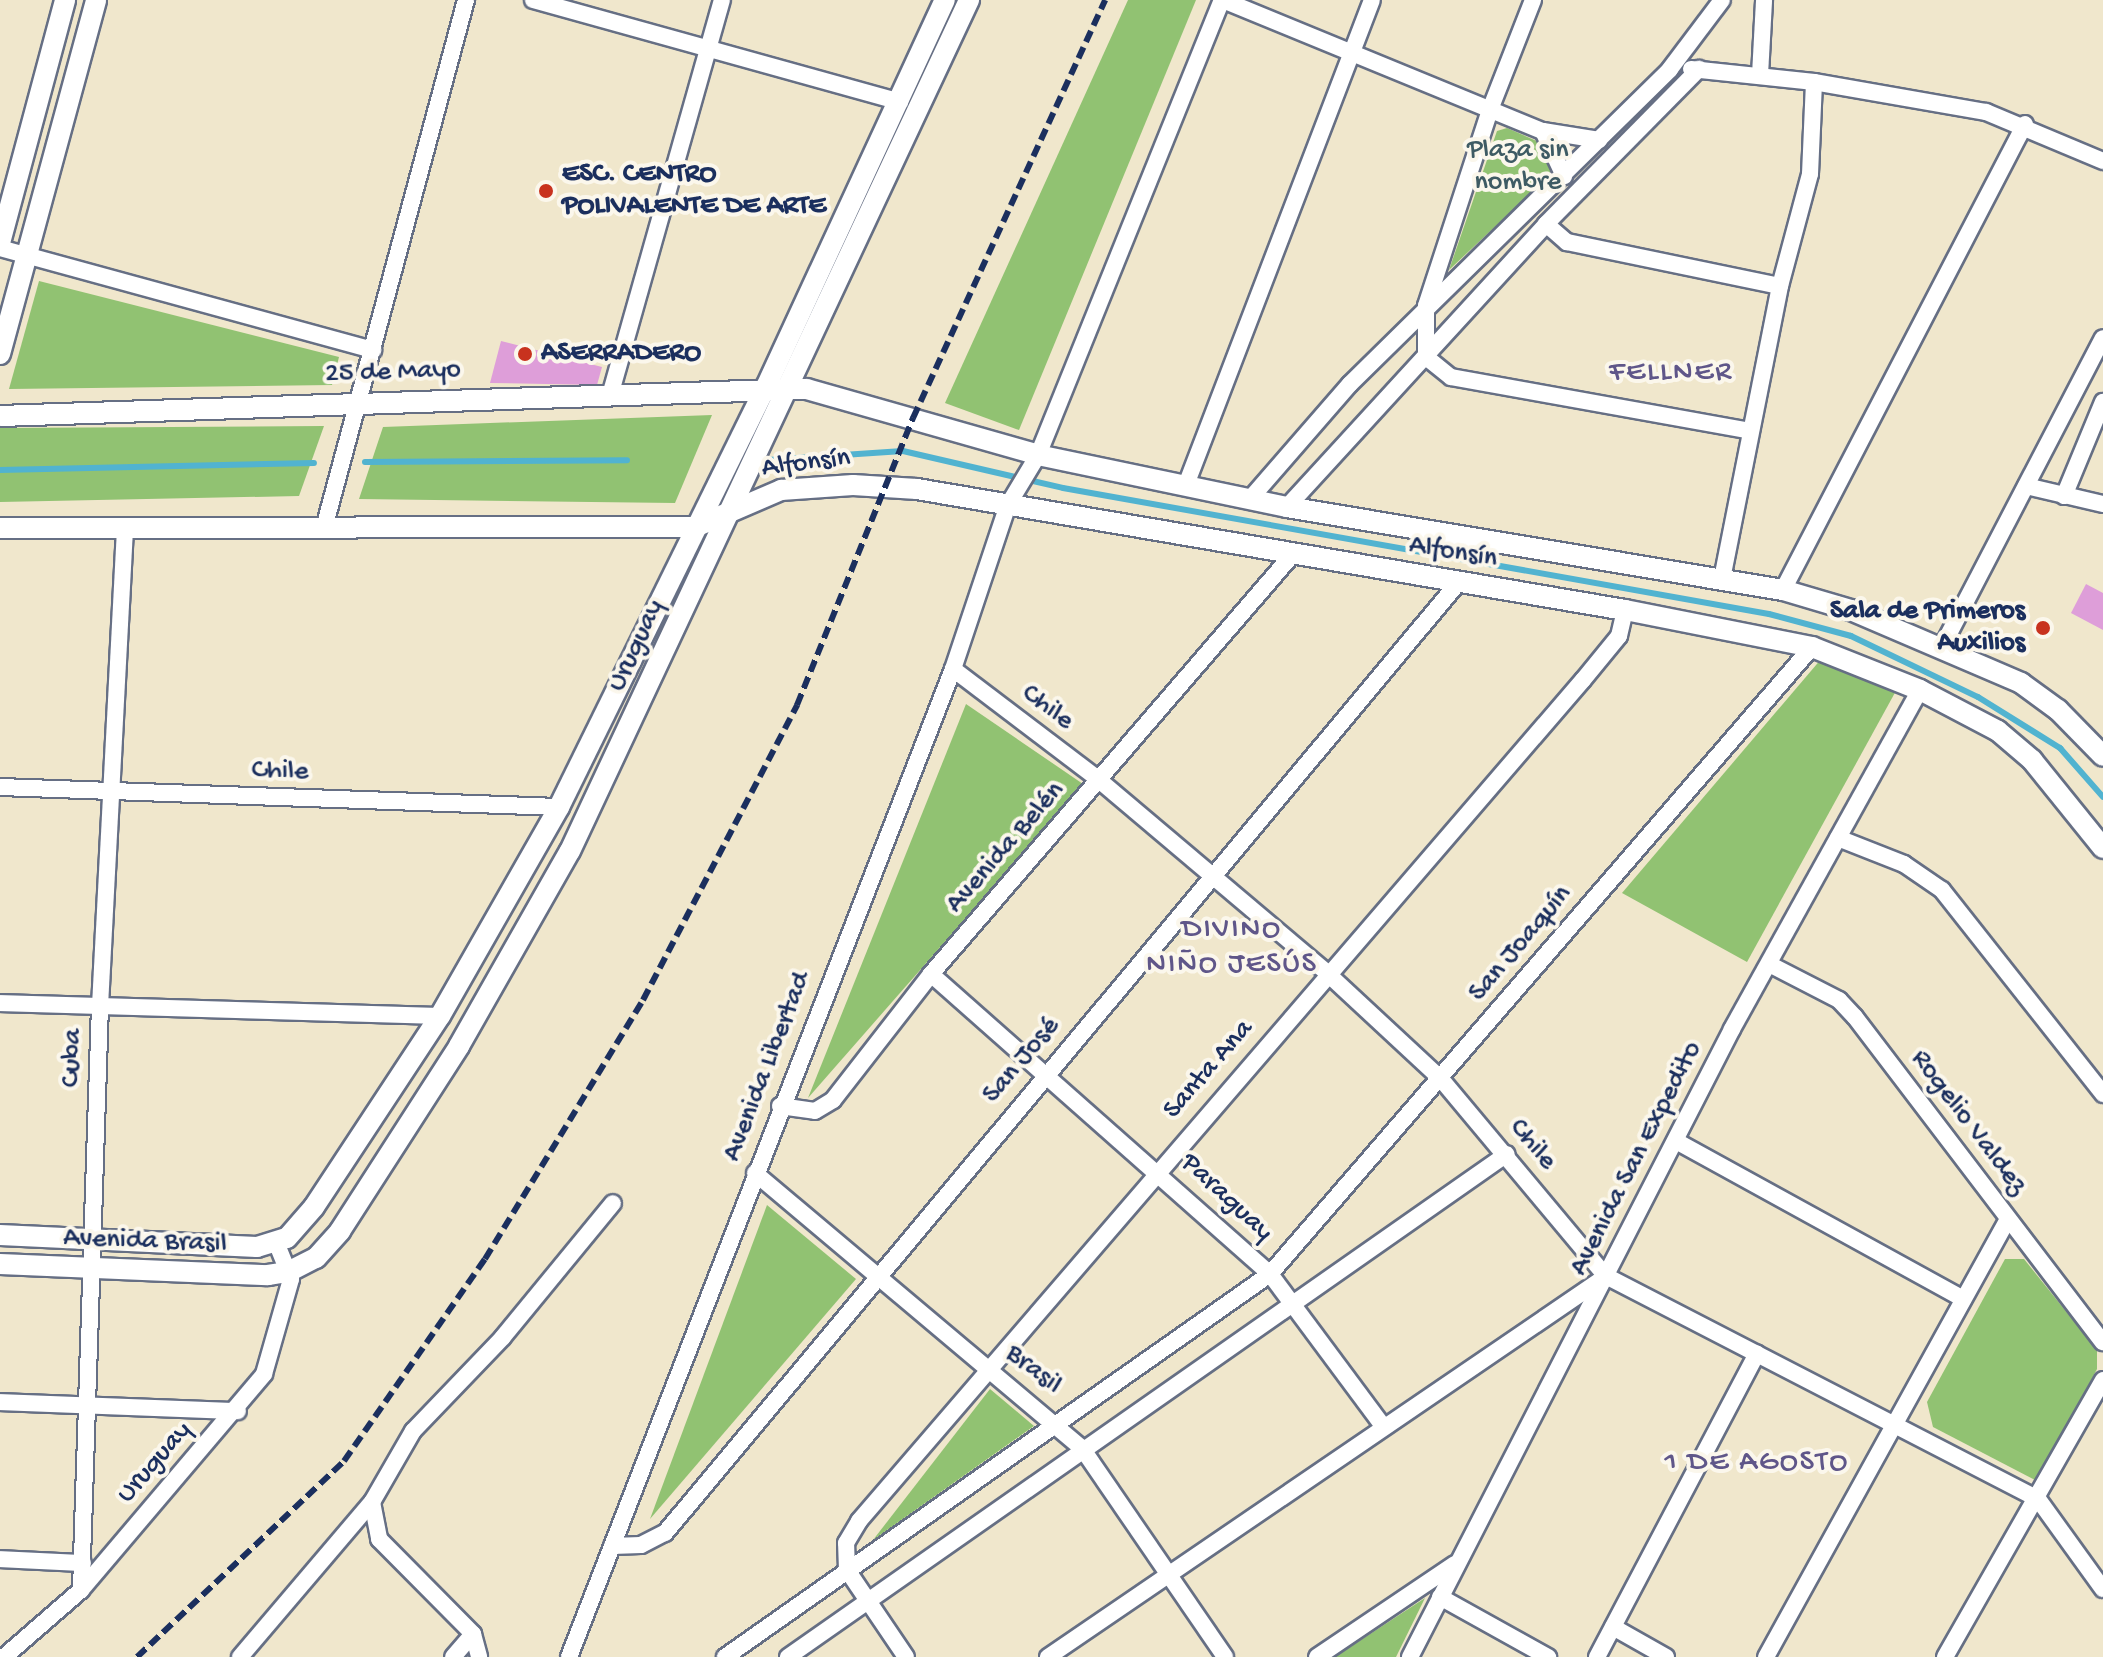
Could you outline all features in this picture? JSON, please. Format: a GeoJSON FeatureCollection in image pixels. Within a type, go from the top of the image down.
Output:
{"type":"FeatureCollection","features":[{"type":"Feature","properties":{"kind":"street"},"geometry":{"type":"LineString","coordinates":[[65,0],[0,246],[373,350]]}},
{"type":"Feature","properties":{"kind":"street"},"geometry":{"type":"LineString","coordinates":[[0,354],[96,0]]}},
{"type":"Feature","properties":{"kind":"street"},"geometry":{"type":"LineString","coordinates":[[324,528],[466,0]]}},
{"type":"Feature","properties":{"kind":"street"},"geometry":{"type":"LineString","coordinates":[[533,0],[900,102]]}},
{"type":"Feature","properties":{"kind":"street"},"geometry":{"type":"LineString","coordinates":[[611,392],[722,0]]}},
{"type":"Feature","properties":{"kind":"street","name":"Uruguay"},"geometry":{"type":"LineString","coordinates":[[4,1657],[81,1590],[238,1411],[264,1374],[281,1330],[288,1272],[276,1242],[314,1207],[440,1016],[559,807],[766,387],[945,0]]}},
{"type":"Feature","properties":{"kind":"street","name":"Uruguay"},"geometry":{"type":"LineString","coordinates":[[288,1272],[316,1258],[340,1231],[459,1046],[570,851],[969,0]]}},
{"type":"Feature","properties":{"kind":"street"},"geometry":{"type":"LineString","coordinates":[[1222,0],[1543,131],[1599,140]]}},
{"type":"Feature","properties":{"kind":"street","name":"Avenida Libertad"},"geometry":{"type":"LineString","coordinates":[[571,1656],[780,1106],[953,669],[1011,499],[1034,462],[1222,0]]}},
{"type":"Feature","properties":{"kind":"street"},"geometry":{"type":"LineString","coordinates":[[1186,485],[1372,0]]}},
{"type":"Feature","properties":{"kind":"street"},"geometry":{"type":"LineString","coordinates":[[1426,357],[1426,306],[1490,110],[1533,0]]}},
{"type":"Feature","properties":{"kind":"street"},"geometry":{"type":"LineString","coordinates":[[1250,499],[1426,306],[1564,176],[1670,69],[1722,0]]}},
{"type":"Feature","properties":{"kind":"street"},"geometry":{"type":"LineString","coordinates":[[1760,75],[1764,0]]}},
{"type":"Feature","properties":{"kind":"street"},"geometry":{"type":"LineString","coordinates":[[1670,69],[1699,69],[1814,82],[1986,112],[2025,124],[2103,161]]}},
{"type":"Feature","properties":{"kind":"street"},"geometry":{"type":"LineString","coordinates":[[1287,507],[1546,224],[1699,69]]}},
{"type":"Feature","properties":{"kind":"street"},"geometry":{"type":"LineString","coordinates":[[1722,579],[1780,286],[1810,174],[1814,82]]}},
{"type":"Feature","properties":{"kind":"street"},"geometry":{"type":"LineString","coordinates":[[1783,590],[2025,124]]}},
{"type":"Feature","properties":{"kind":"street"},"geometry":{"type":"LineString","coordinates":[[1543,131],[1564,176]]}},
{"type":"Feature","properties":{"kind":"street"},"geometry":{"type":"LineString","coordinates":[[1546,224],[1567,242],[1780,286]]}},
{"type":"Feature","properties":{"kind":"street"},"geometry":{"type":"LineString","coordinates":[[1942,647],[2103,338]]}},
{"type":"Feature","properties":{"kind":"street"},"geometry":{"type":"LineString","coordinates":[[1426,357],[1451,377],[1750,431]]}},
{"type":"Feature","properties":{"kind":"street","name":"25 de Mayo"},"geometry":{"type":"LineString","coordinates":[[0,416],[788,388]]}},
{"type":"Feature","properties":{"kind":"street","name":"Alfonsín"},"geometry":{"type":"LineString","coordinates":[[788,388],[833,395],[1034,462],[1186,485],[1287,507],[1783,590],[1942,647],[2021,683],[2058,710],[2103,756]]}},
{"type":"Feature","properties":{"kind":"street"},"geometry":{"type":"LineString","coordinates":[[2064,496],[2103,402]]}},
{"type":"Feature","properties":{"kind":"street","name":"Alfonsín"},"geometry":{"type":"LineString","coordinates":[[731,513],[771,492],[853,485],[1011,499],[1292,555],[1625,610],[1812,647],[1920,690],[1998,731],[2032,760],[2103,848]]}},
{"type":"Feature","properties":{"kind":"street"},"geometry":{"type":"LineString","coordinates":[[2026,486],[2103,504]]}},
{"type":"Feature","properties":{"kind":"street"},"geometry":{"type":"LineString","coordinates":[[0,528],[695,527],[731,513]]}},
{"type":"Feature","properties":{"kind":"street","name":"Cuba"},"geometry":{"type":"LineString","coordinates":[[81,1590],[100,1006],[125,529]]}},
{"type":"Feature","properties":{"kind":"street","name":"Avenida Belén"},"geometry":{"type":"LineString","coordinates":[[780,1106],[815,1111],[833,1100],[931,974],[1292,555]]}},
{"type":"Feature","properties":{"kind":"street","name":"San José"},"geometry":{"type":"LineString","coordinates":[[612,1546],[641,1545],[665,1533],[1045,1074],[1214,877],[1458,583]]}},
{"type":"Feature","properties":{"kind":"street","name":"Santa Ana"},"geometry":{"type":"LineString","coordinates":[[847,1570],[846,1543],[859,1521],[1327,973],[1583,680],[1619,636],[1625,610]]}},
{"type":"Feature","properties":{"kind":"street","name":"San Joaquín"},"geometry":{"type":"LineString","coordinates":[[725,1657],[1055,1422],[1270,1274],[1812,647]]}},
{"type":"Feature","properties":{"kind":"street","name":"Chile"},"geometry":{"type":"LineString","coordinates":[[953,669],[1099,780],[1327,973],[1441,1079],[1507,1154],[1606,1276],[2038,1499],[2103,1589]]}},
{"type":"Feature","properties":{"kind":"street","name":"Avenida San Expedito"},"geometry":{"type":"LineString","coordinates":[[1410,1657],[1769,964],[1920,690]]}},
{"type":"Feature","properties":{"kind":"street","name":"Chile"},"geometry":{"type":"LineString","coordinates":[[0,787],[559,807]]}},
{"type":"Feature","properties":{"kind":"street"},"geometry":{"type":"LineString","coordinates":[[1838,838],[1904,864],[1942,890],[2103,1094]]}},
{"type":"Feature","properties":{"kind":"street","name":"Rogelio Valdez"},"geometry":{"type":"LineString","coordinates":[[1769,964],[1839,1000],[1855,1017],[2103,1342]]}},
{"type":"Feature","properties":{"kind":"street","name":"Paraguay"},"geometry":{"type":"LineString","coordinates":[[931,974],[1158,1170],[1270,1274],[1295,1303],[1382,1425]]}},
{"type":"Feature","properties":{"kind":"street"},"geometry":{"type":"LineString","coordinates":[[0,1003],[440,1016]]}},
{"type":"Feature","properties":{"kind":"street"},"geometry":{"type":"LineString","coordinates":[[1676,1141],[1963,1299]]}},
{"type":"Feature","properties":{"kind":"street"},"geometry":{"type":"LineString","coordinates":[[788,1657],[1082,1448],[1507,1154]]}},
{"type":"Feature","properties":{"kind":"street","name":"Brasil"},"geometry":{"type":"LineString","coordinates":[[755,1173],[877,1278],[1055,1422],[1082,1448],[1225,1657]]}},
{"type":"Feature","properties":{"kind":"street"},"geometry":{"type":"LineString","coordinates":[[240,1657],[372,1502],[413,1431],[503,1337],[613,1203]]}},
{"type":"Feature","properties":{"kind":"street"},"geometry":{"type":"LineString","coordinates":[[1766,1657],[2008,1219]]}},
{"type":"Feature","properties":{"kind":"street"},"geometry":{"type":"LineString","coordinates":[[0,1235],[257,1247],[276,1242]]}},
{"type":"Feature","properties":{"kind":"street","name":"Avenida Brasil"},"geometry":{"type":"LineString","coordinates":[[0,1264],[288,1272]]}},
{"type":"Feature","properties":{"kind":"street"},"geometry":{"type":"LineString","coordinates":[[1048,1657],[1382,1425],[1606,1276]]}},
{"type":"Feature","properties":{"kind":"street"},"geometry":{"type":"LineString","coordinates":[[1597,1657],[1757,1354]]}},
{"type":"Feature","properties":{"kind":"street"},"geometry":{"type":"LineString","coordinates":[[1948,1655],[2103,1380]]}},
{"type":"Feature","properties":{"kind":"street"},"geometry":{"type":"LineString","coordinates":[[0,1402],[238,1411]]}},
{"type":"Feature","properties":{"kind":"street"},"geometry":{"type":"LineString","coordinates":[[372,1502],[379,1539],[473,1634],[479,1657]]}},
{"type":"Feature","properties":{"kind":"street"},"geometry":{"type":"LineString","coordinates":[[0,1559],[83,1563]]}},
{"type":"Feature","properties":{"kind":"street"},"geometry":{"type":"LineString","coordinates":[[1317,1657],[1457,1563]]}},
{"type":"Feature","properties":{"kind":"street"},"geometry":{"type":"LineString","coordinates":[[847,1570],[906,1657]]}},
{"type":"Feature","properties":{"kind":"street"},"geometry":{"type":"LineString","coordinates":[[1440,1597],[1548,1657]]}},
{"type":"Feature","properties":{"kind":"street"},"geometry":{"type":"LineString","coordinates":[[1613,1627],[1666,1657]]}},
{"type":"Feature","properties":{"kind":"street"},"geometry":{"type":"LineString","coordinates":[[453,1657],[473,1634]]}},
{"type":"Feature","properties":{"kind":"green space"},"geometry":{"type":"Polygon","coordinates":[[[1128,0],[1196,0],[1019,430],[945,403],[1128,0]]]}},
{"type":"Feature","properties":{"kind":"green space","name":"Plaza sin nombre"},"geometry":{"type":"Polygon","coordinates":[[[1507,128],[1539,142],[1552,173],[1449,270],[1497,131],[1507,128]]]}},
{"type":"Feature","properties":{"kind":"green space"},"geometry":{"type":"Polygon","coordinates":[[[39,281],[339,357],[332,385],[9,389],[39,281]]]}},
{"type":"Feature","properties":{"kind":"green space"},"geometry":{"type":"Polygon","coordinates":[[[712,415],[675,503],[359,499],[383,427],[712,415]]]}},
{"type":"Feature","properties":{"kind":"green space"},"geometry":{"type":"Polygon","coordinates":[[[324,426],[299,496],[0,502],[0,428],[324,426]]]}},
{"type":"Feature","properties":{"kind":"green space"},"geometry":{"type":"Polygon","coordinates":[[[1822,658],[1897,689],[1747,962],[1622,893],[1822,658]]]}},
{"type":"Feature","properties":{"kind":"green space"},"geometry":{"type":"Polygon","coordinates":[[[966,704],[1083,784],[808,1098],[966,704]]]}},
{"type":"Feature","properties":{"kind":"green space"},"geometry":{"type":"Polygon","coordinates":[[[767,1205],[856,1279],[650,1519],[767,1205]]]}},
{"type":"Feature","properties":{"kind":"green space"},"geometry":{"type":"Polygon","coordinates":[[[2005,1259],[2024,1259],[2097,1350],[2097,1369],[2045,1469],[2035,1480],[1933,1427],[1927,1402],[2005,1259]]]}},
{"type":"Feature","properties":{"kind":"green space"},"geometry":{"type":"Polygon","coordinates":[[[990,1389],[1034,1426],[873,1540],[990,1389]]]}},
{"type":"Feature","properties":{"kind":"green space"},"geometry":{"type":"Polygon","coordinates":[[[1425,1598],[1396,1657],[1335,1657],[1425,1598]]]}},
{"type":"Feature","properties":{"kind":"building","name":"ASERRADERO"},"geometry":{"type":"Polygon","coordinates":[[[501,341],[602,367],[597,385],[490,383],[501,341]]]}},
{"type":"Feature","properties":{"kind":"building"},"geometry":{"type":"Polygon","coordinates":[[[2086,584],[2103,593],[2103,630],[2071,613],[2086,584]]]}},
{"type":"Feature","properties":{"kind":"waterway"},"geometry":{"type":"LineString","coordinates":[[768,460],[903,451],[1063,488],[1769,614],[1851,636],[1978,697],[2060,748],[2103,797]]}},
{"type":"Feature","properties":{"kind":"waterway"},"geometry":{"type":"LineString","coordinates":[[365,462],[627,460]]}},
{"type":"Feature","properties":{"kind":"waterway"},"geometry":{"type":"LineString","coordinates":[[0,470],[314,463]]}},
{"type":"Feature","properties":{"kind":"railway"},"geometry":{"type":"LineString","coordinates":[[137,1657],[344,1461],[485,1259],[643,1000],[797,705],[913,418],[1105,0]]}},
{"type":"Feature","properties":{"kind":"place","name":"ESC. CENTRO POLIVALENTE DE ARTE"},"geometry":{"type":"Point","coordinates":[546,191]}},
{"type":"Feature","properties":{"kind":"place","name":"ASERRADERO"},"geometry":{"type":"Point","coordinates":[525,354]}},
{"type":"Feature","properties":{"kind":"place","name":"Sala de Primeros Auxilios"},"geometry":{"type":"Point","coordinates":[2043,628]}},
{"type":"Feature","properties":{"kind":"district","name":"FELLNER"},"geometry":{"type":"Point","coordinates":[1671,374]}},
{"type":"Feature","properties":{"kind":"district","name":"DIVINO NIÑO JESÚS"},"geometry":{"type":"Point","coordinates":[1232,948]}},
{"type":"Feature","properties":{"kind":"district","name":"1 DE AGOSTO"},"geometry":{"type":"Point","coordinates":[1757,1464]}}]}
